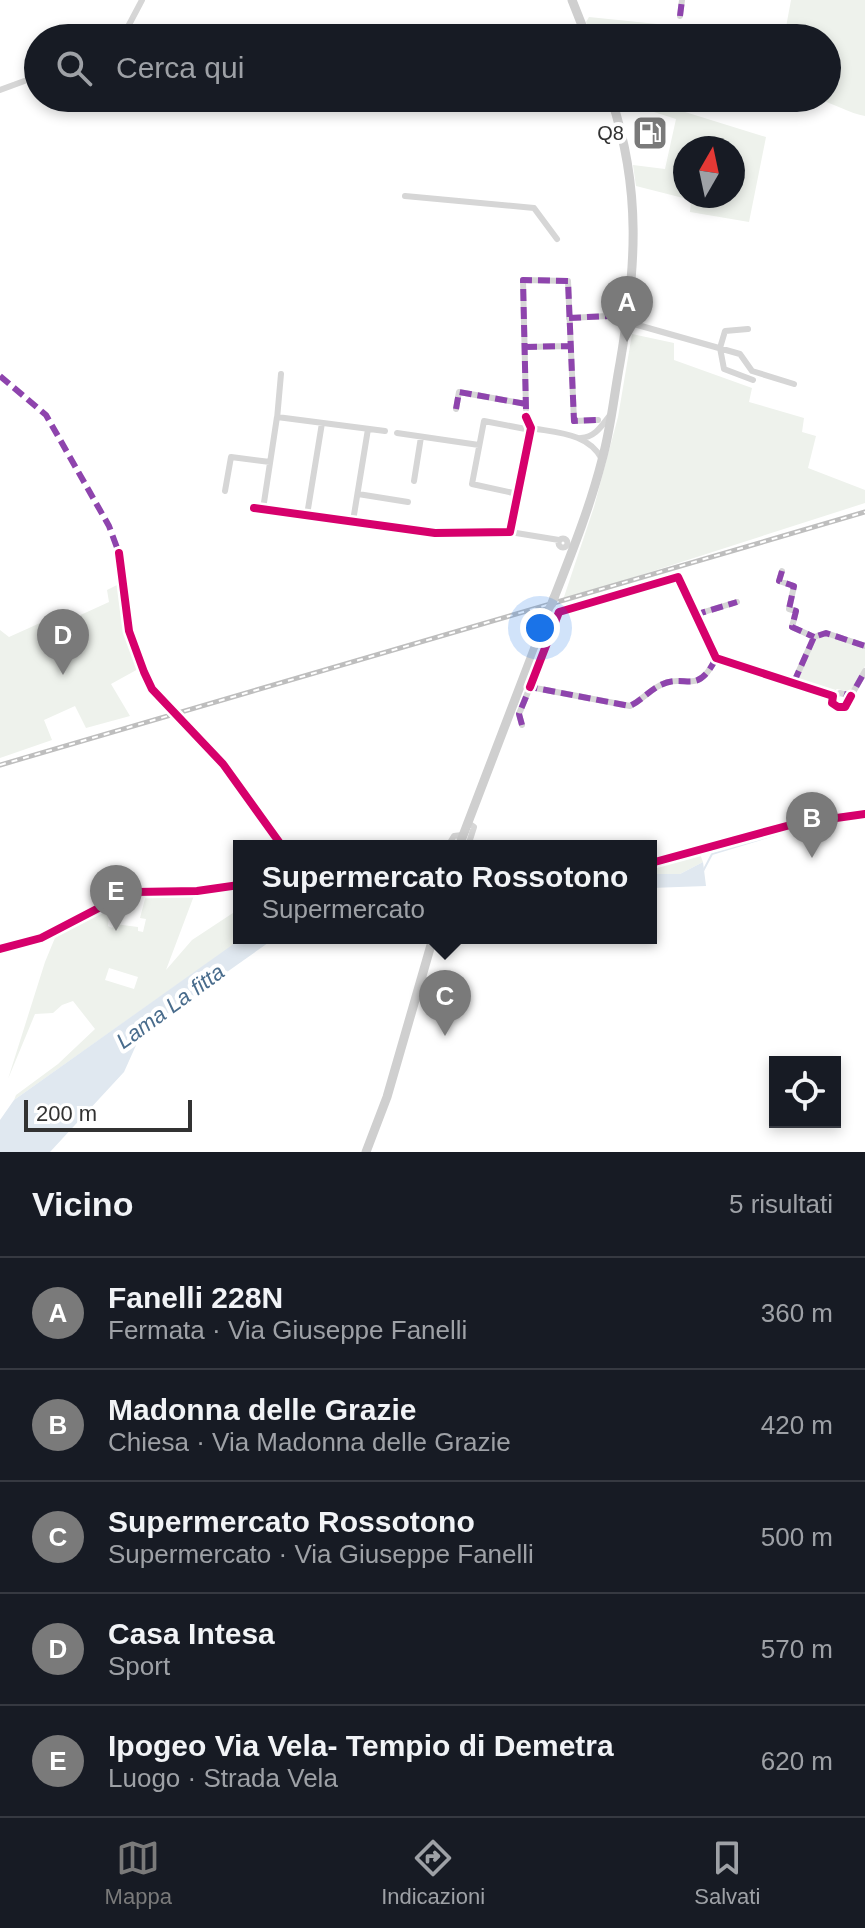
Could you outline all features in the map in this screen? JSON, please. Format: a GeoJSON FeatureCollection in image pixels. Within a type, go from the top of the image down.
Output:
{"type":"FeatureCollection","features":[{"type":"Feature","properties":{"kind":"main road"},"geometry":{"type":"LineString","coordinates":[[572,0],[581,24]]}},
{"type":"Feature","properties":{"kind":"main road"},"geometry":{"type":"LineString","coordinates":[[461,840],[577,538],[606,444],[628,318],[634,252],[631,190],[623,134],[616,112]]}},
{"type":"Feature","properties":{"kind":"main road"},"geometry":{"type":"LineString","coordinates":[[366,1152],[391,1084],[431,944]]}},
{"type":"Feature","properties":{"kind":"street"},"geometry":{"type":"LineString","coordinates":[[129,24],[142,0]]}},
{"type":"Feature","properties":{"kind":"street"},"geometry":{"type":"LineString","coordinates":[[680,16],[682,0]]}},
{"type":"Feature","properties":{"kind":"street"},"geometry":{"type":"LineString","coordinates":[[0,90],[24,81]]}},
{"type":"Feature","properties":{"kind":"street"},"geometry":{"type":"LineString","coordinates":[[405,196],[534,208],[557,239]]}},
{"type":"Feature","properties":{"kind":"street"},"geometry":{"type":"LineString","coordinates":[[510,532],[531,429],[526,410],[523,280],[568,281],[574,421],[598,420]]}},
{"type":"Feature","properties":{"kind":"street"},"geometry":{"type":"LineString","coordinates":[[569,318],[628,318],[740,354],[752,371],[794,384]]}},
{"type":"Feature","properties":{"kind":"street"},"geometry":{"type":"LineString","coordinates":[[748,329],[725,331],[720,348],[724,369],[753,380]]}},
{"type":"Feature","properties":{"kind":"street"},"geometry":{"type":"LineString","coordinates":[[525,347],[571,346]]}},
{"type":"Feature","properties":{"kind":"street"},"geometry":{"type":"LineString","coordinates":[[263,509],[281,374]]}},
{"type":"Feature","properties":{"kind":"street"},"geometry":{"type":"LineString","coordinates":[[456,409],[459,392],[526,410]]}},
{"type":"Feature","properties":{"kind":"street"},"geometry":{"type":"LineString","coordinates":[[591,441],[611,413]]}},
{"type":"Feature","properties":{"kind":"street"},"geometry":{"type":"LineString","coordinates":[[277,417],[385,431]]}},
{"type":"Feature","properties":{"kind":"street"},"geometry":{"type":"LineString","coordinates":[[263,509],[277,417]]}},
{"type":"Feature","properties":{"kind":"street"},"geometry":{"type":"LineString","coordinates":[[518,494],[472,484],[484,421],[591,441],[601,439],[606,444]]}},
{"type":"Feature","properties":{"kind":"street"},"geometry":{"type":"LineString","coordinates":[[307,515],[322,423]]}},
{"type":"Feature","properties":{"kind":"street"},"geometry":{"type":"LineString","coordinates":[[353,521],[368,429]]}},
{"type":"Feature","properties":{"kind":"street"},"geometry":{"type":"LineString","coordinates":[[397,433],[479,445]]}},
{"type":"Feature","properties":{"kind":"street"},"geometry":{"type":"LineString","coordinates":[[414,481],[421,437]]}},
{"type":"Feature","properties":{"kind":"street"},"geometry":{"type":"LineString","coordinates":[[591,441],[602,459]]}},
{"type":"Feature","properties":{"kind":"street"},"geometry":{"type":"LineString","coordinates":[[225,491],[231,457],[270,462]]}},
{"type":"Feature","properties":{"kind":"street"},"geometry":{"type":"LineString","coordinates":[[358,494],[408,502]]}},
{"type":"Feature","properties":{"kind":"street"},"geometry":{"type":"LineString","coordinates":[[254,508],[437,534],[510,532],[559,540]]}},
{"type":"Feature","properties":{"kind":"street"},"geometry":{"type":"LineString","coordinates":[[119,553],[129,631],[152,689],[223,764],[278,840]]}},
{"type":"Feature","properties":{"kind":"street"},"geometry":{"type":"LineString","coordinates":[[782,571],[779,581],[794,586],[789,609],[796,611],[792,627],[814,637],[826,633],[865,646]]}},
{"type":"Feature","properties":{"kind":"street"},"geometry":{"type":"LineString","coordinates":[[522,725],[519,714],[559,612],[678,577],[716,658],[833,696],[840,693],[851,696]]}},
{"type":"Feature","properties":{"kind":"street"},"geometry":{"type":"LineString","coordinates":[[694,615],[737,602]]}},
{"type":"Feature","properties":{"kind":"street"},"geometry":{"type":"LineString","coordinates":[[794,682],[814,637]]}},
{"type":"Feature","properties":{"kind":"street"},"geometry":{"type":"LineString","coordinates":[[530,687],[630,706],[659,686],[700,681],[708,674],[716,658]]}},
{"type":"Feature","properties":{"kind":"street"},"geometry":{"type":"LineString","coordinates":[[833,696],[832,703],[845,707],[865,671]]}},
{"type":"Feature","properties":{"kind":"street"},"geometry":{"type":"LineString","coordinates":[[657,861],[794,824],[865,814]]}},
{"type":"Feature","properties":{"kind":"street"},"geometry":{"type":"LineString","coordinates":[[467,822],[474,827],[470,840]]}},
{"type":"Feature","properties":{"kind":"street"},"geometry":{"type":"LineString","coordinates":[[452,840],[454,836],[462,835]]}},
{"type":"Feature","properties":{"kind":"street"},"geometry":{"type":"LineString","coordinates":[[0,949],[41,938],[135,892],[197,891],[233,886]]}},
{"type":"Feature","properties":{"kind":"shaded area"},"geometry":{"type":"Polygon","coordinates":[[[791,0],[865,0],[865,116],[841,108],[841,24],[787,24],[791,0]]]}},
{"type":"Feature","properties":{"kind":"shaded area"},"geometry":{"type":"Polygon","coordinates":[[[589,17],[657,24],[587,24],[589,17]]]}},
{"type":"Feature","properties":{"kind":"shaded area"},"geometry":{"type":"Polygon","coordinates":[[[654,112],[685,112],[766,137],[749,222],[690,212],[690,208],[745,208],[745,136],[673,136],[673,195],[636,186],[633,165],[665,169],[676,119],[654,112]]]}},
{"type":"Feature","properties":{"kind":"shaded area"},"geometry":{"type":"Polygon","coordinates":[[[632,334],[674,343],[674,360],[752,388],[749,402],[804,418],[802,432],[816,436],[808,468],[865,490],[865,503],[563,600],[594,507],[618,417],[632,334]]]}},
{"type":"Feature","properties":{"kind":"shaded area"},"geometry":{"type":"Polygon","coordinates":[[[121,583],[128,631],[140,668],[111,684],[130,716],[86,728],[75,706],[44,720],[52,740],[0,758],[0,630],[9,637],[49,619],[52,628],[109,602],[107,590],[121,583]]]}},
{"type":"Feature","properties":{"kind":"shaded area"},"geometry":{"type":"Polygon","coordinates":[[[826,634],[865,648],[865,666],[851,692],[837,689],[833,692],[797,681],[816,640],[826,634]]]}},
{"type":"Feature","properties":{"kind":"shaded area"},"geometry":{"type":"Polygon","coordinates":[[[700,854],[703,862],[680,874],[657,874],[657,865],[700,854]]]}},
{"type":"Feature","properties":{"kind":"shaded area"},"geometry":{"type":"Polygon","coordinates":[[[195,893],[166,970],[192,940],[233,913],[235,944],[14,1100],[16,1095],[58,1064],[95,1029],[73,1001],[53,1013],[35,1014],[8,1079],[57,933],[115,901],[114,917],[109,916],[108,926],[138,927],[138,931],[143,932],[146,919],[140,918],[146,895],[195,893]],[[109,968],[105,980],[134,989],[138,977],[109,968]]]}},
{"type":"Feature","properties":{"kind":"water"},"geometry":{"type":"Polygon","coordinates":[[[703,862],[706,886],[657,888],[657,874],[680,874],[703,862]]]}},
{"type":"Feature","properties":{"kind":"water","name":"Lama La fitta"},"geometry":{"type":"Polygon","coordinates":[[[234,944],[267,944],[142,1032],[124,1072],[50,1152],[0,1152],[0,1120],[14,1100],[234,944]]]}},
{"type":"Feature","properties":{"kind":"waterway","name":"Lama La fitta"},"geometry":{"type":"LineString","coordinates":[[702,873],[712,854],[794,829],[836,821]]}},
{"type":"Feature","properties":{"kind":"railway"},"geometry":{"type":"LineString","coordinates":[[0,765],[865,512]]}},
{"type":"Feature","properties":{"kind":"marked path"},"geometry":{"type":"LineString","coordinates":[[680,16],[682,0]]}},
{"type":"Feature","properties":{"kind":"marked path"},"geometry":{"type":"LineString","coordinates":[[526,409],[523,280],[568,281],[574,421],[598,420]]}},
{"type":"Feature","properties":{"kind":"marked path"},"geometry":{"type":"LineString","coordinates":[[569,318],[628,315]]}},
{"type":"Feature","properties":{"kind":"marked path"},"geometry":{"type":"LineString","coordinates":[[525,347],[571,346]]}},
{"type":"Feature","properties":{"kind":"marked path"},"geometry":{"type":"LineString","coordinates":[[0,376],[46,415],[109,526],[119,553]]}},
{"type":"Feature","properties":{"kind":"marked path"},"geometry":{"type":"LineString","coordinates":[[456,409],[459,392],[526,404]]}},
{"type":"Feature","properties":{"kind":"marked path"},"geometry":{"type":"LineString","coordinates":[[782,571],[779,581],[794,586],[789,609],[796,611],[792,627],[814,637]]}},
{"type":"Feature","properties":{"kind":"marked path"},"geometry":{"type":"LineString","coordinates":[[694,615],[737,602]]}},
{"type":"Feature","properties":{"kind":"marked path"},"geometry":{"type":"LineString","coordinates":[[794,682],[814,637],[826,633],[865,646]]}},
{"type":"Feature","properties":{"kind":"marked path"},"geometry":{"type":"LineString","coordinates":[[522,725],[519,714],[530,687],[630,706],[667,683],[696,681],[709,670],[716,658]]}},
{"type":"Feature","properties":{"kind":"marked path"},"geometry":{"type":"LineString","coordinates":[[844,694],[851,696],[865,671]]}},
{"type":"Feature","properties":{"kind":"cycle path"},"geometry":{"type":"LineString","coordinates":[[254,508],[435,533],[510,532],[531,428],[526,417]]}},
{"type":"Feature","properties":{"kind":"cycle path"},"geometry":{"type":"LineString","coordinates":[[119,553],[129,631],[152,689],[223,764],[278,840]]}},
{"type":"Feature","properties":{"kind":"cycle path"},"geometry":{"type":"LineString","coordinates":[[530,687],[559,612],[678,577],[716,658],[833,696],[832,703],[838,707],[845,707],[851,696]]}},
{"type":"Feature","properties":{"kind":"cycle path"},"geometry":{"type":"LineString","coordinates":[[657,861],[794,824],[865,814]]}},
{"type":"Feature","properties":{"kind":"cycle path"},"geometry":{"type":"LineString","coordinates":[[0,949],[41,938],[135,892],[197,891],[233,886]]}},
{"type":"Feature","properties":{"kind":"place","name":"Q8"},"geometry":{"type":"Point","coordinates":[650,133]}},
{"type":"Feature","properties":{"kind":"place","name":"Fanelli 228N"},"geometry":{"type":"Point","coordinates":[627,342]}},
{"type":"Feature","properties":{"kind":"place","name":"Casa Intesa"},"geometry":{"type":"Point","coordinates":[63,675]}},
{"type":"Feature","properties":{"kind":"place","name":"Madonna delle Grazie"},"geometry":{"type":"Point","coordinates":[812,858]}},
{"type":"Feature","properties":{"kind":"place","name":"Ipogeo Via Vela- Tempio di Demetra"},"geometry":{"type":"Point","coordinates":[116,931]}},
{"type":"Feature","properties":{"kind":"place","name":"Supermercato Rossotono"},"geometry":{"type":"Point","coordinates":[445,1036]}}]}
